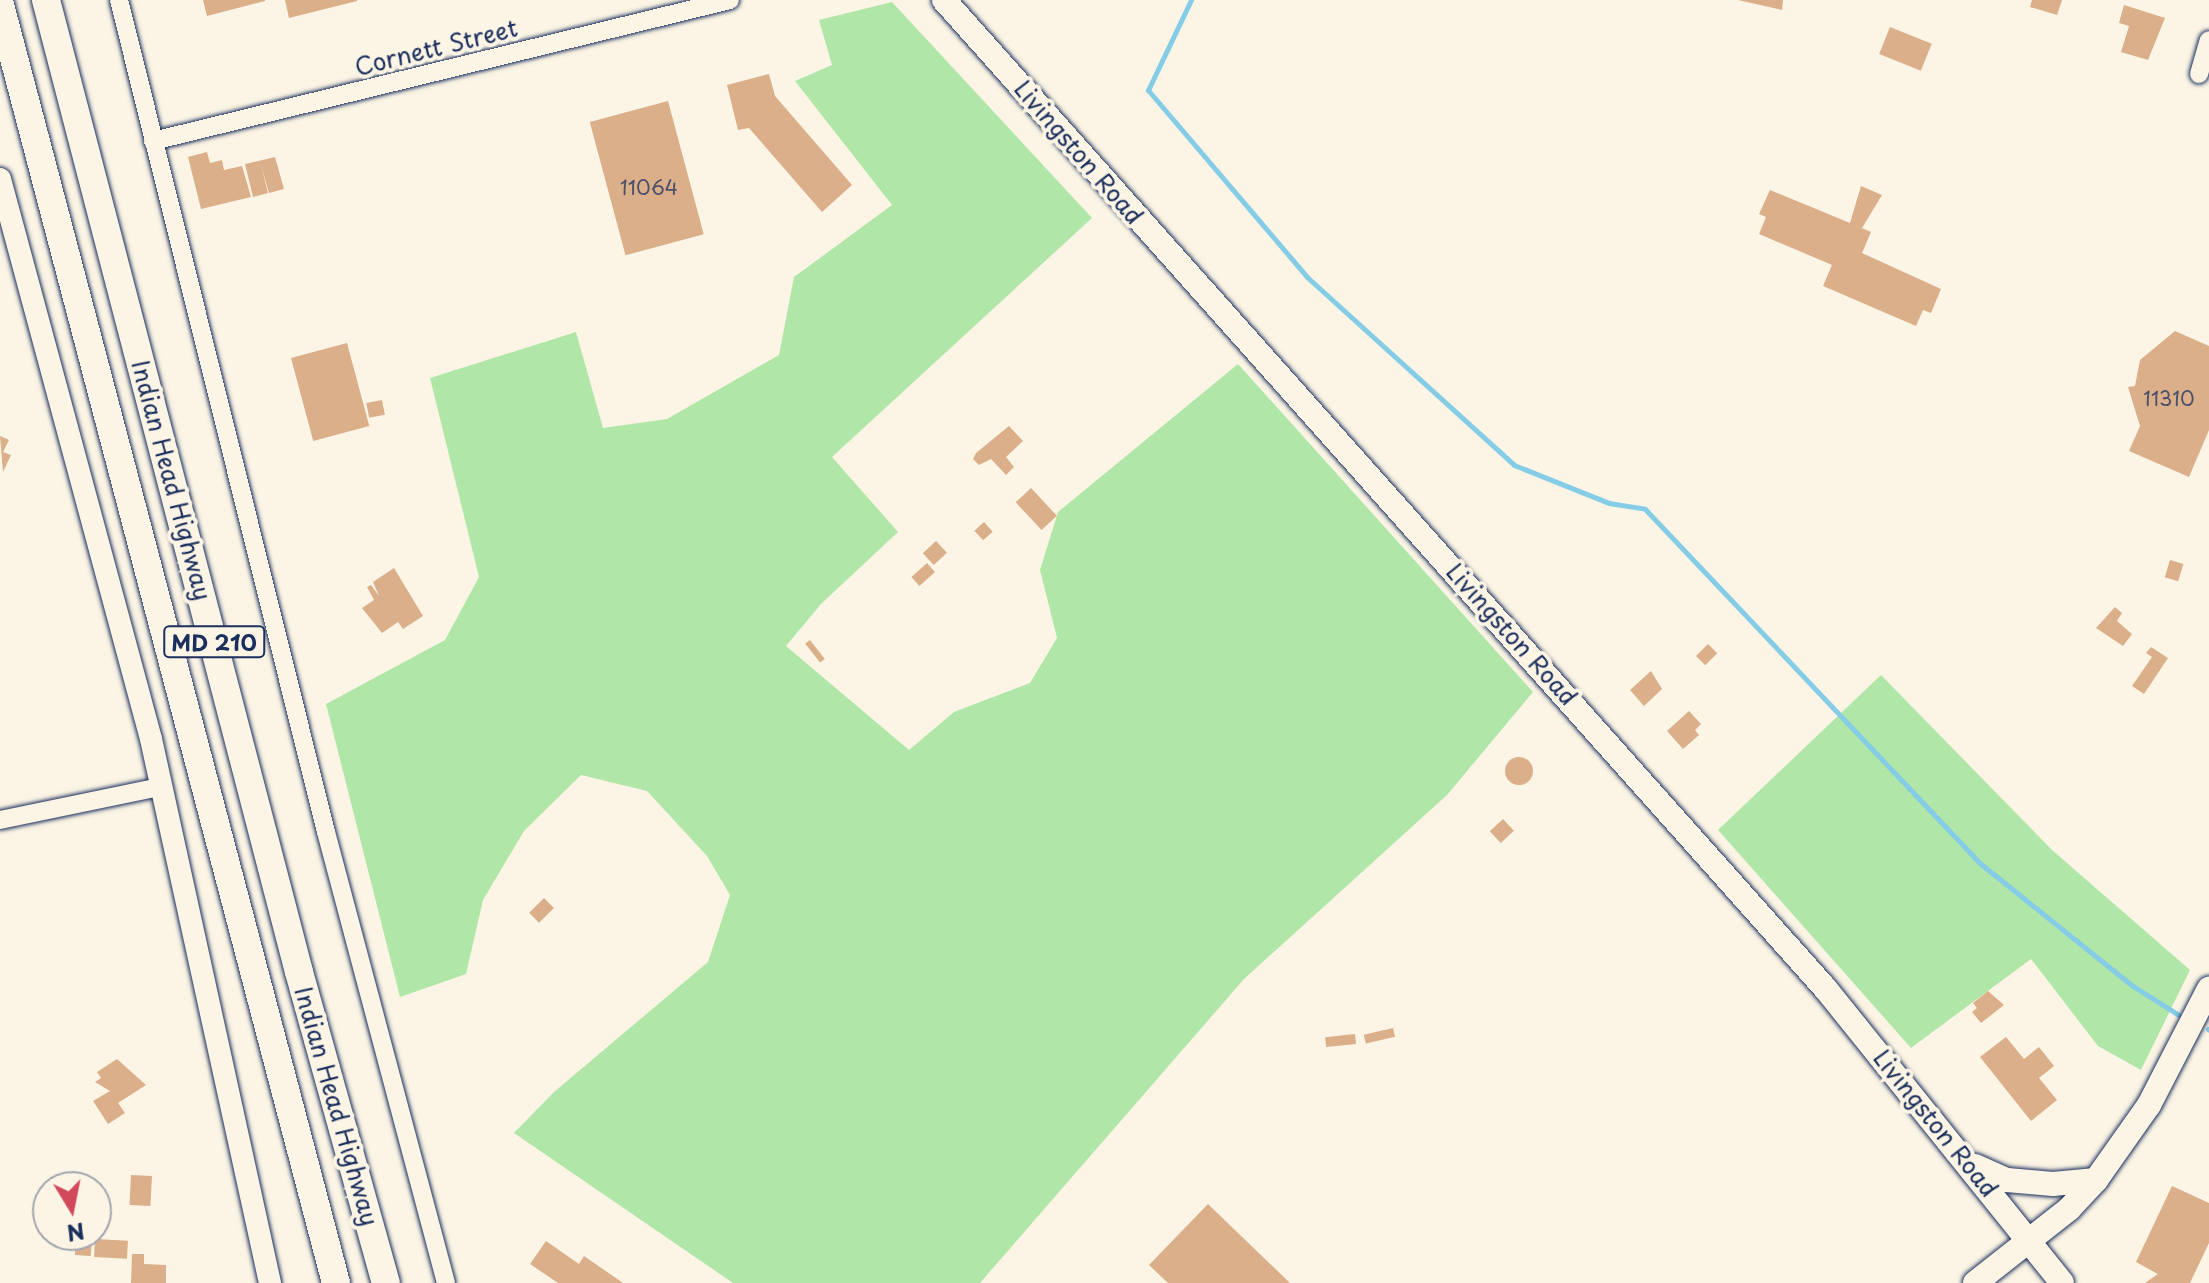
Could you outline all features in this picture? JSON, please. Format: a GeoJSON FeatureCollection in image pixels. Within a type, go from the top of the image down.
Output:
{"type":"FeatureCollection","features":[{"type":"Feature","properties":{"kind":"highway","name":"Indian Head Highway"},"geometry":{"type":"LineString","coordinates":[[46,0],[299,972],[386,1283]]}},
{"type":"Feature","properties":{"kind":"highway","name":"Indian Head Highway"},"geometry":{"type":"LineString","coordinates":[[0,5],[336,1283]]}},
{"type":"Feature","properties":{"kind":"main road","name":"Livingston Road"},"geometry":{"type":"LineString","coordinates":[[944,0],[1614,747],[1972,1165],[2062,1283]]}},
{"type":"Feature","properties":{"kind":"main road"},"geometry":{"type":"LineString","coordinates":[[1975,1283],[2030,1241],[2096,1180],[2149,1105],[2209,989]]}},
{"type":"Feature","properties":{"kind":"main road"},"geometry":{"type":"LineString","coordinates":[[1972,1165],[2007,1180],[2053,1184],[2096,1180]]}},
{"type":"Feature","properties":{"kind":"street"},"geometry":{"type":"LineString","coordinates":[[119,0],[446,1283]]}},
{"type":"Feature","properties":{"kind":"street","name":"Cornett Street"},"geometry":{"type":"LineString","coordinates":[[153,141],[730,0]]}},
{"type":"Feature","properties":{"kind":"street"},"geometry":{"type":"LineString","coordinates":[[2199,74],[2209,40]]}},
{"type":"Feature","properties":{"kind":"street"},"geometry":{"type":"LineString","coordinates":[[0,179],[160,787],[270,1283]]}},
{"type":"Feature","properties":{"kind":"street"},"geometry":{"type":"LineString","coordinates":[[0,820],[160,787]]}},
{"type":"Feature","properties":{"kind":"green space"},"geometry":{"type":"Polygon","coordinates":[[[892,2],[1092,218],[832,457],[898,532],[821,604],[786,646],[909,750],[954,712],[1030,683],[1057,638],[1040,570],[1058,512],[1238,364],[1533,692],[1447,795],[1244,979],[980,1283],[733,1283],[514,1133],[554,1092],[708,962],[730,895],[707,856],[647,791],[581,775],[524,831],[483,900],[466,974],[400,997],[326,704],[445,640],[479,577],[430,378],[576,332],[603,428],[667,419],[779,355],[794,277],[892,205],[795,81],[832,65],[819,20],[892,2]]]}},
{"type":"Feature","properties":{"kind":"green space"},"geometry":{"type":"Polygon","coordinates":[[[1881,675],[2052,850],[2190,970],[2141,1070],[2098,1046],[2031,959],[1911,1048],[1718,830],[1881,675]]]}},
{"type":"Feature","properties":{"kind":"building"},"geometry":{"type":"Polygon","coordinates":[[[203,0],[265,0],[265,1],[207,16],[203,0]]]}},
{"type":"Feature","properties":{"kind":"building"},"geometry":{"type":"Polygon","coordinates":[[[285,0],[357,0],[357,1],[289,18],[285,0]]]}},
{"type":"Feature","properties":{"kind":"building"},"geometry":{"type":"Polygon","coordinates":[[[1738,0],[1783,0],[1782,10],[1738,0]]]}},
{"type":"Feature","properties":{"kind":"building"},"geometry":{"type":"Polygon","coordinates":[[[2032,0],[2062,0],[2057,15],[2030,7],[2032,0]]]}},
{"type":"Feature","properties":{"kind":"building"},"geometry":{"type":"Polygon","coordinates":[[[2124,5],[2165,18],[2148,60],[2121,52],[2129,26],[2119,23],[2124,5]]]}},
{"type":"Feature","properties":{"kind":"building"},"geometry":{"type":"Polygon","coordinates":[[[1890,27],[1932,44],[1921,71],[1879,54],[1890,27]]]}},
{"type":"Feature","properties":{"kind":"building"},"geometry":{"type":"Polygon","coordinates":[[[769,74],[775,96],[852,185],[822,212],[749,128],[738,130],[727,85],[769,74]]]}},
{"type":"Feature","properties":{"kind":"building"},"geometry":{"type":"Polygon","coordinates":[[[668,101],[704,234],[625,255],[590,122],[668,101]]]}},
{"type":"Feature","properties":{"kind":"building"},"geometry":{"type":"Polygon","coordinates":[[[207,152],[210,163],[222,160],[224,170],[242,166],[251,197],[201,209],[188,157],[207,152]]]}},
{"type":"Feature","properties":{"kind":"building"},"geometry":{"type":"Polygon","coordinates":[[[275,157],[284,189],[269,193],[261,165],[268,193],[253,197],[245,164],[275,157]]]}},
{"type":"Feature","properties":{"kind":"building"},"geometry":{"type":"Polygon","coordinates":[[[1861,186],[1882,195],[1862,228],[1871,232],[1862,253],[1941,289],[1931,313],[1923,310],[1916,326],[1823,286],[1832,265],[1759,234],[1766,217],[1759,214],[1770,190],[1850,223],[1861,186]]]}},
{"type":"Feature","properties":{"kind":"building"},"geometry":{"type":"Polygon","coordinates":[[[2175,331],[2209,346],[2209,430],[2189,477],[2129,451],[2140,426],[2128,387],[2135,386],[2140,360],[2175,331]]]}},
{"type":"Feature","properties":{"kind":"building"},"geometry":{"type":"Polygon","coordinates":[[[347,343],[369,426],[313,441],[291,358],[347,343]]]}},
{"type":"Feature","properties":{"kind":"building"},"geometry":{"type":"Polygon","coordinates":[[[382,400],[385,415],[369,418],[366,403],[382,400]]]}},
{"type":"Feature","properties":{"kind":"building"},"geometry":{"type":"Polygon","coordinates":[[[1009,426],[1023,441],[1006,457],[1014,467],[1006,475],[991,459],[979,465],[973,459],[976,453],[1009,426]]]}},
{"type":"Feature","properties":{"kind":"building"},"geometry":{"type":"Polygon","coordinates":[[[0,436],[9,440],[3,452],[11,455],[3,472],[0,436]]]}},
{"type":"Feature","properties":{"kind":"building"},"geometry":{"type":"Polygon","coordinates":[[[1031,488],[1057,516],[1042,530],[1016,502],[1031,488]]]}},
{"type":"Feature","properties":{"kind":"building"},"geometry":{"type":"Polygon","coordinates":[[[984,522],[993,532],[983,540],[974,531],[984,522]]]}},
{"type":"Feature","properties":{"kind":"building"},"geometry":{"type":"Polygon","coordinates":[[[936,541],[947,553],[934,565],[923,553],[936,541]]]}},
{"type":"Feature","properties":{"kind":"building"},"geometry":{"type":"Polygon","coordinates":[[[2170,560],[2183,564],[2178,581],[2165,577],[2170,560]]]}},
{"type":"Feature","properties":{"kind":"building"},"geometry":{"type":"Polygon","coordinates":[[[927,563],[935,572],[919,586],[911,577],[927,563]]]}},
{"type":"Feature","properties":{"kind":"building"},"geometry":{"type":"Polygon","coordinates":[[[394,568],[423,616],[403,629],[398,622],[382,633],[362,608],[374,600],[367,587],[371,585],[379,596],[373,582],[394,568]]]}},
{"type":"Feature","properties":{"kind":"building"},"geometry":{"type":"Polygon","coordinates":[[[2115,607],[2122,613],[2117,621],[2132,634],[2123,646],[2096,628],[2115,607]]]}},
{"type":"Feature","properties":{"kind":"building"},"geometry":{"type":"Polygon","coordinates":[[[810,640],[825,659],[820,663],[805,644],[810,640]]]}},
{"type":"Feature","properties":{"kind":"building"},"geometry":{"type":"Polygon","coordinates":[[[1708,644],[1717,653],[1705,665],[1696,656],[1708,644]]]}},
{"type":"Feature","properties":{"kind":"building"},"geometry":{"type":"Polygon","coordinates":[[[2151,647],[2168,658],[2144,694],[2132,686],[2152,657],[2146,653],[2151,647]]]}},
{"type":"Feature","properties":{"kind":"building"},"geometry":{"type":"Polygon","coordinates":[[[1651,671],[1662,689],[1644,706],[1630,690],[1651,671]]]}},
{"type":"Feature","properties":{"kind":"building"},"geometry":{"type":"Polygon","coordinates":[[[1689,711],[1701,724],[1695,730],[1699,735],[1683,749],[1667,731],[1689,711]]]}},
{"type":"Feature","properties":{"kind":"building"},"geometry":{"type":"Polygon","coordinates":[[[1519,757],[1529,761],[1533,771],[1529,781],[1519,785],[1509,781],[1505,771],[1509,761],[1519,757]]]}},
{"type":"Feature","properties":{"kind":"building"},"geometry":{"type":"Polygon","coordinates":[[[1503,819],[1514,831],[1501,843],[1490,831],[1503,819]]]}},
{"type":"Feature","properties":{"kind":"building"},"geometry":{"type":"Polygon","coordinates":[[[544,898],[554,908],[539,923],[529,913],[544,898]]]}},
{"type":"Feature","properties":{"kind":"building"},"geometry":{"type":"Polygon","coordinates":[[[1988,991],[2004,1005],[1981,1023],[1972,1012],[1977,1008],[1973,1003],[1988,991]]]}},
{"type":"Feature","properties":{"kind":"building"},"geometry":{"type":"Polygon","coordinates":[[[1393,1028],[1395,1037],[1366,1044],[1364,1035],[1393,1028]]]}},
{"type":"Feature","properties":{"kind":"building"},"geometry":{"type":"Polygon","coordinates":[[[1355,1034],[1356,1044],[1326,1047],[1325,1037],[1355,1034]]]}},
{"type":"Feature","properties":{"kind":"building"},"geometry":{"type":"Polygon","coordinates":[[[2006,1037],[2024,1059],[2039,1047],[2054,1066],[2039,1078],[2057,1100],[2031,1121],[1980,1057],[2006,1037]]]}},
{"type":"Feature","properties":{"kind":"building"},"geometry":{"type":"Polygon","coordinates":[[[117,1059],[146,1085],[118,1103],[125,1113],[108,1124],[93,1101],[110,1091],[95,1082],[101,1078],[97,1072],[117,1059]]]}},
{"type":"Feature","properties":{"kind":"building"},"geometry":{"type":"Polygon","coordinates":[[[131,1175],[152,1176],[150,1206],[129,1205],[131,1175]]]}},
{"type":"Feature","properties":{"kind":"building"},"geometry":{"type":"Polygon","coordinates":[[[2172,1186],[2209,1203],[2209,1243],[2190,1283],[2145,1283],[2158,1274],[2136,1262],[2172,1186]]]}},
{"type":"Feature","properties":{"kind":"building"},"geometry":{"type":"Polygon","coordinates":[[[1208,1204],[1290,1283],[1168,1283],[1149,1265],[1208,1204]]]}},
{"type":"Feature","properties":{"kind":"building"},"geometry":{"type":"Polygon","coordinates":[[[112,1240],[128,1241],[127,1259],[94,1257],[94,1251],[112,1251],[112,1240]]]}},
{"type":"Feature","properties":{"kind":"building"},"geometry":{"type":"Polygon","coordinates":[[[546,1241],[579,1264],[584,1256],[623,1283],[558,1283],[530,1264],[546,1241]]]}},
{"type":"Feature","properties":{"kind":"building"},"geometry":{"type":"Polygon","coordinates":[[[75,1251],[91,1251],[91,1256],[75,1255],[75,1251]]]}},
{"type":"Feature","properties":{"kind":"building"},"geometry":{"type":"Polygon","coordinates":[[[132,1254],[144,1254],[144,1264],[166,1265],[166,1283],[131,1283],[132,1254]]]}},
{"type":"Feature","properties":{"kind":"waterway"},"geometry":{"type":"LineString","coordinates":[[1191,0],[1148,90],[1307,277],[1514,465],[1609,503],[1645,509],[1981,864],[2133,986],[2179,1015]]}}]}
